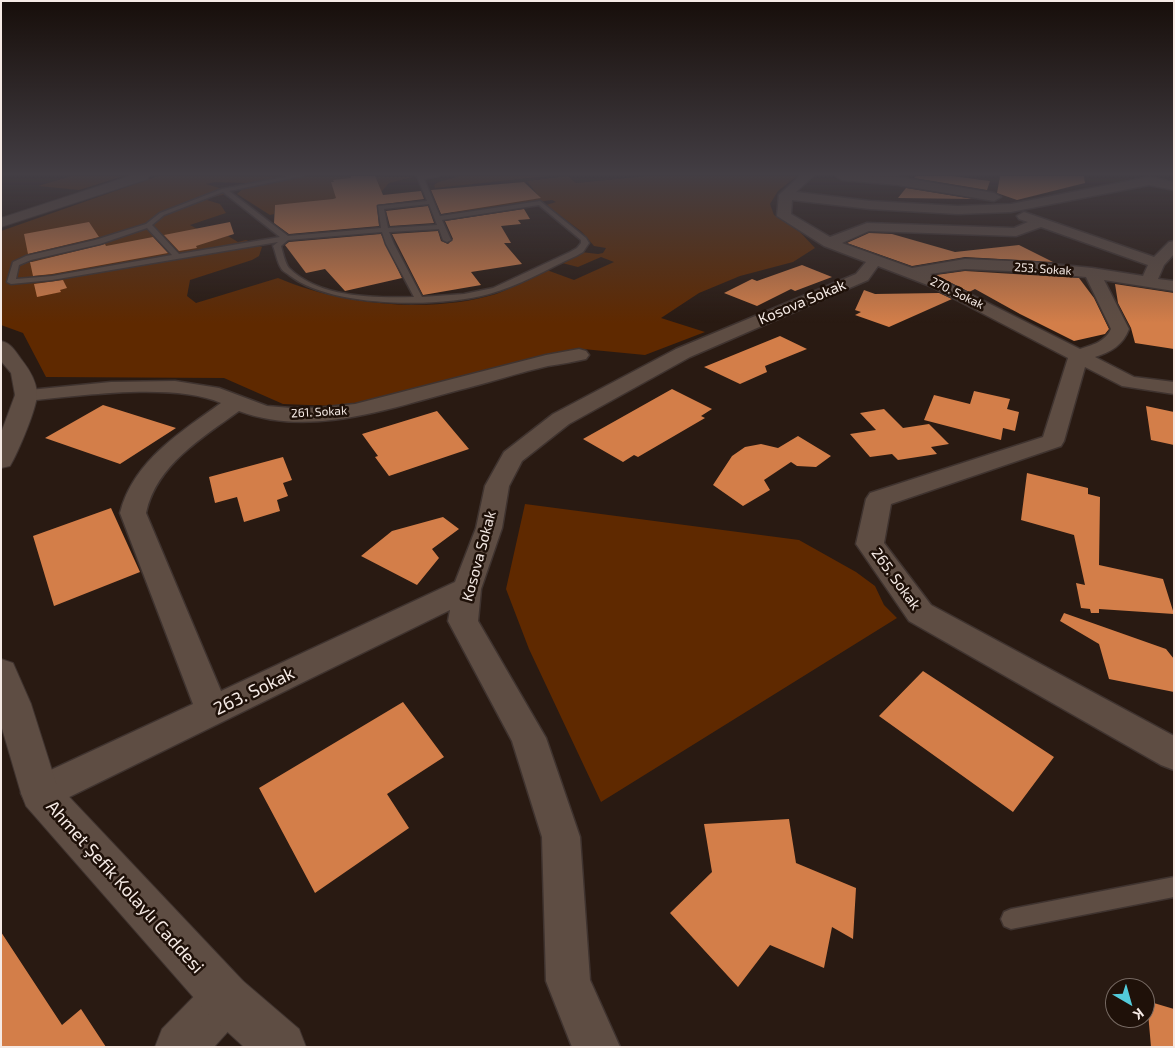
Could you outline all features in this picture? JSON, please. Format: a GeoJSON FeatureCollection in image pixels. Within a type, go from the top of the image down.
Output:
{"type":"FeatureCollection","features":[{"type":"Feature","properties":{"kind":"main road"},"geometry":{"type":"LineString","coordinates":[[1,347],[21,373],[26,395],[11,439],[1,461]]}},
{"type":"Feature","properties":{"kind":"main road","name":"Ahmet Şefik Kolaylı Caddesi"},"geometry":{"type":"LineString","coordinates":[[5,696],[40,793],[226,998],[281,1047]]}},
{"type":"Feature","properties":{"kind":"main road"},"geometry":{"type":"LineString","coordinates":[[180,1047],[226,998]]}},
{"type":"Feature","properties":{"kind":"street","name":"270. Sokak"},"geometry":{"type":"LineString","coordinates":[[799,225],[829,243],[936,282],[1129,382],[1174,388]]}},
{"type":"Feature","properties":{"kind":"street"},"geometry":{"type":"LineString","coordinates":[[829,243],[867,227],[954,228],[1016,232],[1033,225]]}},
{"type":"Feature","properties":{"kind":"street"},"geometry":{"type":"LineString","coordinates":[[1048,225],[1157,263]]}},
{"type":"Feature","properties":{"kind":"street"},"geometry":{"type":"LineString","coordinates":[[1149,282],[1157,263],[1174,245]]}},
{"type":"Feature","properties":{"kind":"street","name":"Kosova Sokak"},"geometry":{"type":"LineString","coordinates":[[596,1047],[568,982],[561,837],[529,738],[463,621],[467,589],[489,528],[496,486],[512,457],[561,419],[660,364],[862,276],[875,260]]}},
{"type":"Feature","properties":{"kind":"street","name":"253. Sokak"},"geometry":{"type":"LineString","coordinates":[[912,273],[965,264],[1092,272],[1174,286]]}},
{"type":"Feature","properties":{"kind":"street"},"geometry":{"type":"LineString","coordinates":[[1078,356],[1108,346],[1117,338],[1120,329],[1092,272]]}},
{"type":"Feature","properties":{"kind":"street","name":"261. Sokak"},"geometry":{"type":"LineString","coordinates":[[26,395],[103,388],[178,388],[214,392],[254,409],[275,413],[300,415],[330,414],[355,410],[546,361],[579,355]]}},
{"type":"Feature","properties":{"kind":"street","name":"265. Sokak"},"geometry":{"type":"LineString","coordinates":[[1078,356],[1053,441],[955,476],[879,499],[870,544],[920,613],[1174,754]]}},
{"type":"Feature","properties":{"kind":"street"},"geometry":{"type":"LineString","coordinates":[[213,711],[133,512],[134,503],[141,484],[157,466],[237,402]]}},
{"type":"Feature","properties":{"kind":"street","name":"263. Sokak"},"geometry":{"type":"LineString","coordinates":[[40,793],[467,589]]}},
{"type":"Feature","properties":{"kind":"lane"},"geometry":{"type":"LineString","coordinates":[[178,257],[148,225],[97,242],[20,261],[14,268],[11,282],[52,278],[178,257],[286,238],[442,227],[447,240]]}},
{"type":"Feature","properties":{"kind":"lane"},"geometry":{"type":"LineString","coordinates":[[269,225],[286,238]]}},
{"type":"Feature","properties":{"kind":"lane"},"geometry":{"type":"LineString","coordinates":[[384,225],[390,244],[420,300]]}},
{"type":"Feature","properties":{"kind":"lane"},"geometry":{"type":"LineString","coordinates":[[286,238],[277,246],[279,258],[290,273],[311,286],[346,295],[369,298],[420,300],[470,296],[498,289],[573,254],[580,250],[585,243],[584,239],[567,225]]}},
{"type":"Feature","properties":{"kind":"lane"},"geometry":{"type":"LineString","coordinates":[[1012,918],[1174,887]]}},
{"type":"Feature","properties":{"kind":"shaded area"},"geometry":{"type":"Polygon","coordinates":[[[18,225],[190,225],[216,239],[228,236],[238,242],[246,240],[262,247],[259,256],[252,260],[190,280],[187,296],[196,303],[278,278],[329,295],[357,300],[386,304],[443,304],[496,294],[515,286],[544,269],[574,280],[614,262],[601,257],[578,267],[562,263],[581,252],[598,254],[603,253],[606,248],[594,246],[582,232],[573,225],[789,225],[800,232],[815,248],[793,262],[740,276],[699,293],[661,318],[705,332],[645,355],[583,349],[489,370],[404,396],[334,406],[283,404],[224,378],[46,377],[23,333],[1,325],[1,231],[18,225]]]}},
{"type":"Feature","properties":{"kind":"shaded area"},"geometry":{"type":"Polygon","coordinates":[[[525,504],[799,540],[856,572],[875,586],[884,605],[897,618],[601,802],[529,649],[506,589],[525,504]]]}},
{"type":"Feature","properties":{"kind":"building"},"geometry":{"type":"Polygon","coordinates":[[[73,225],[91,225],[99,237],[28,254],[24,234],[73,225]]]}},
{"type":"Feature","properties":{"kind":"building"},"geometry":{"type":"Polygon","coordinates":[[[215,225],[231,225],[234,234],[196,246],[197,248],[179,251],[164,235],[215,225]]]}},
{"type":"Feature","properties":{"kind":"building"},"geometry":{"type":"Polygon","coordinates":[[[277,225],[379,226],[289,234],[277,225]]]}},
{"type":"Feature","properties":{"kind":"building"},"geometry":{"type":"Polygon","coordinates":[[[447,225],[512,225],[501,226],[511,243],[504,243],[522,264],[471,272],[481,285],[423,295],[392,234],[438,231],[441,241],[448,244],[453,239],[447,225]]]}},
{"type":"Feature","properties":{"kind":"building"},"geometry":{"type":"Polygon","coordinates":[[[869,233],[892,234],[955,252],[1019,245],[1053,262],[965,257],[912,266],[847,243],[869,233]]]}},
{"type":"Feature","properties":{"kind":"building"},"geometry":{"type":"Polygon","coordinates":[[[381,234],[402,278],[345,291],[325,269],[306,273],[285,245],[289,242],[381,234]]]}},
{"type":"Feature","properties":{"kind":"building"},"geometry":{"type":"Polygon","coordinates":[[[153,237],[168,253],[33,276],[30,262],[105,244],[106,246],[153,237]]]}},
{"type":"Feature","properties":{"kind":"building"},"geometry":{"type":"Polygon","coordinates":[[[802,265],[832,277],[795,291],[791,289],[757,306],[724,293],[752,279],[757,281],[802,265]]]}},
{"type":"Feature","properties":{"kind":"building"},"geometry":{"type":"Polygon","coordinates":[[[965,271],[1079,278],[1094,298],[1109,329],[1105,334],[1074,341],[975,289],[969,292],[936,275],[965,271]]]}},
{"type":"Feature","properties":{"kind":"building"},"geometry":{"type":"Polygon","coordinates":[[[63,280],[67,288],[60,290],[61,292],[37,297],[34,284],[63,280]]]}},
{"type":"Feature","properties":{"kind":"building"},"geometry":{"type":"Polygon","coordinates":[[[1115,284],[1174,293],[1174,349],[1135,343],[1131,328],[1118,303],[1115,284]]]}},
{"type":"Feature","properties":{"kind":"building"},"geometry":{"type":"Polygon","coordinates":[[[864,290],[875,294],[939,293],[952,299],[889,327],[855,315],[861,312],[855,310],[864,290]]]}},
{"type":"Feature","properties":{"kind":"building"},"geometry":{"type":"Polygon","coordinates":[[[780,336],[807,349],[765,366],[767,372],[740,384],[704,367],[780,336]]]}},
{"type":"Feature","properties":{"kind":"building"},"geometry":{"type":"Polygon","coordinates":[[[672,389],[712,409],[701,416],[705,418],[638,457],[634,455],[623,462],[583,439],[672,389]]]}},
{"type":"Feature","properties":{"kind":"building"},"geometry":{"type":"Polygon","coordinates":[[[974,391],[1010,399],[1007,409],[1019,412],[1015,431],[1003,428],[1001,440],[924,420],[934,395],[970,404],[974,391]]]}},
{"type":"Feature","properties":{"kind":"building"},"geometry":{"type":"Polygon","coordinates":[[[103,405],[176,428],[120,464],[45,438],[103,405]]]}},
{"type":"Feature","properties":{"kind":"building"},"geometry":{"type":"Polygon","coordinates":[[[1146,406],[1174,412],[1174,445],[1151,440],[1146,406]]]}},
{"type":"Feature","properties":{"kind":"building"},"geometry":{"type":"Polygon","coordinates":[[[884,409],[903,428],[929,424],[949,444],[931,447],[937,454],[898,460],[892,454],[870,457],[850,434],[876,430],[860,413],[884,409]]]}},
{"type":"Feature","properties":{"kind":"building"},"geometry":{"type":"Polygon","coordinates":[[[437,411],[469,449],[389,476],[375,457],[378,456],[362,434],[437,411]]]}},
{"type":"Feature","properties":{"kind":"building"},"geometry":{"type":"Polygon","coordinates":[[[798,436],[831,456],[816,467],[797,466],[791,462],[764,480],[770,490],[743,506],[713,485],[732,456],[745,447],[761,444],[778,448],[798,436]]]}},
{"type":"Feature","properties":{"kind":"building"},"geometry":{"type":"Polygon","coordinates":[[[283,457],[292,480],[283,483],[288,496],[277,500],[280,511],[244,522],[237,497],[215,503],[209,477],[283,457]]]}},
{"type":"Feature","properties":{"kind":"building"},"geometry":{"type":"Polygon","coordinates":[[[1027,473],[1088,488],[1088,494],[1100,497],[1099,565],[1163,579],[1174,614],[1099,609],[1099,613],[1091,613],[1090,609],[1081,608],[1076,583],[1085,585],[1074,535],[1021,520],[1027,473]]]}},
{"type":"Feature","properties":{"kind":"building"},"geometry":{"type":"Polygon","coordinates":[[[111,508],[140,572],[54,606],[33,536],[111,508]]]}},
{"type":"Feature","properties":{"kind":"building"},"geometry":{"type":"Polygon","coordinates":[[[443,517],[459,529],[432,549],[439,558],[417,585],[361,556],[392,531],[443,517]]]}},
{"type":"Feature","properties":{"kind":"building"},"geometry":{"type":"Polygon","coordinates":[[[1064,613],[1166,649],[1174,659],[1174,692],[1109,679],[1099,644],[1060,621],[1064,613]]]}},
{"type":"Feature","properties":{"kind":"building"},"geometry":{"type":"Polygon","coordinates":[[[923,671],[1054,757],[1013,812],[879,716],[923,671]]]}},
{"type":"Feature","properties":{"kind":"building"},"geometry":{"type":"Polygon","coordinates":[[[403,702],[444,757],[387,794],[409,828],[315,893],[259,788],[403,702]]]}},
{"type":"Feature","properties":{"kind":"building"},"geometry":{"type":"Polygon","coordinates":[[[789,819],[796,863],[856,888],[853,939],[832,927],[824,968],[770,945],[738,987],[670,913],[712,872],[704,824],[789,819]]]}},
{"type":"Feature","properties":{"kind":"building"},"geometry":{"type":"Polygon","coordinates":[[[1,932],[62,1025],[81,1009],[106,1047],[1,1047],[1,932]]]}},
{"type":"Feature","properties":{"kind":"building"},"geometry":{"type":"Polygon","coordinates":[[[1155,1003],[1174,1009],[1174,1047],[1151,1047],[1149,1028],[1155,1028],[1155,1003]]]}}]}
